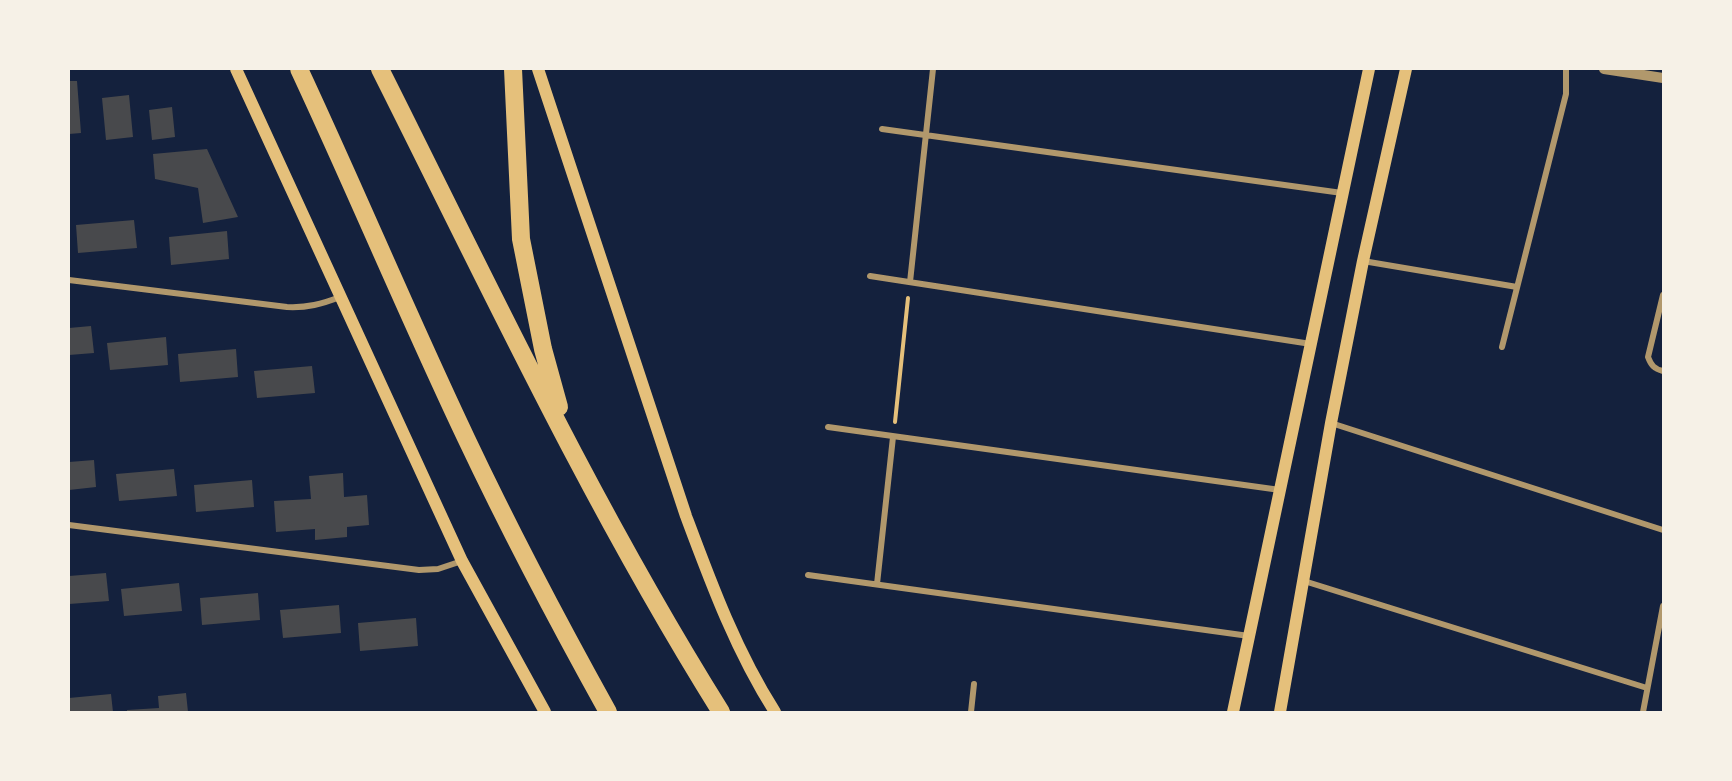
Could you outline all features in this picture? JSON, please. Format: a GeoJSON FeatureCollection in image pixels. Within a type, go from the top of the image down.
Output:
{"type":"FeatureCollection","features":[{"type":"Feature","properties":{"kind":"highway"},"geometry":{"type":"LineString","coordinates":[[289,69],[331,138]]}},
{"type":"Feature","properties":{"kind":"highway"},"geometry":{"type":"LineString","coordinates":[[299,69],[432,364],[499,506],[537,582],[608,712]]}},
{"type":"Feature","properties":{"kind":"highway"},"geometry":{"type":"LineString","coordinates":[[380,69],[586,479],[677,642],[721,712]]}},
{"type":"Feature","properties":{"kind":"highway"},"geometry":{"type":"LineString","coordinates":[[513,69],[518,206],[525,270],[555,393],[586,479]]}},
{"type":"Feature","properties":{"kind":"main road"},"geometry":{"type":"LineString","coordinates":[[236,69],[462,561],[545,712]]}},
{"type":"Feature","properties":{"kind":"main road"},"geometry":{"type":"LineString","coordinates":[[538,69],[709,579],[743,654],[775,712]]}},
{"type":"Feature","properties":{"kind":"main road"},"geometry":{"type":"LineString","coordinates":[[1233,712],[1369,69]]}},
{"type":"Feature","properties":{"kind":"main road"},"geometry":{"type":"LineString","coordinates":[[1280,712],[1331,423],[1363,261],[1406,69]]}},
{"type":"Feature","properties":{"kind":"street"},"geometry":{"type":"LineString","coordinates":[[910,282],[933,69]]}},
{"type":"Feature","properties":{"kind":"street"},"geometry":{"type":"LineString","coordinates":[[1502,347],[1566,94],[1566,69]]}},
{"type":"Feature","properties":{"kind":"street"},"geometry":{"type":"LineString","coordinates":[[1604,69],[1663,78]]}},
{"type":"Feature","properties":{"kind":"street"},"geometry":{"type":"LineString","coordinates":[[882,129],[1342,193]]}},
{"type":"Feature","properties":{"kind":"street"},"geometry":{"type":"LineString","coordinates":[[1363,261],[1517,288]]}},
{"type":"Feature","properties":{"kind":"street"},"geometry":{"type":"LineString","coordinates":[[870,276],[1311,344]]}},
{"type":"Feature","properties":{"kind":"street"},"geometry":{"type":"LineString","coordinates":[[69,280],[287,307],[304,308],[320,305],[340,297]]}},
{"type":"Feature","properties":{"kind":"street"},"geometry":{"type":"LineString","coordinates":[[1663,295],[1648,357],[1655,369],[1663,371]]}},
{"type":"Feature","properties":{"kind":"street"},"geometry":{"type":"LineString","coordinates":[[1331,423],[1663,530]]}},
{"type":"Feature","properties":{"kind":"street"},"geometry":{"type":"LineString","coordinates":[[828,427],[1280,490]]}},
{"type":"Feature","properties":{"kind":"street"},"geometry":{"type":"LineString","coordinates":[[877,584],[893,436]]}},
{"type":"Feature","properties":{"kind":"street"},"geometry":{"type":"LineString","coordinates":[[69,525],[419,570],[438,569],[462,561]]}},
{"type":"Feature","properties":{"kind":"street"},"geometry":{"type":"LineString","coordinates":[[808,575],[1249,636]]}},
{"type":"Feature","properties":{"kind":"street"},"geometry":{"type":"LineString","coordinates":[[1303,581],[1647,688]]}},
{"type":"Feature","properties":{"kind":"street"},"geometry":{"type":"LineString","coordinates":[[1643,712],[1663,606]]}},
{"type":"Feature","properties":{"kind":"street"},"geometry":{"type":"LineString","coordinates":[[971,712],[974,684]]}},
{"type":"Feature","properties":{"kind":"path"},"geometry":{"type":"LineString","coordinates":[[893,436],[910,282]]}},
{"type":"Feature","properties":{"kind":"building"},"geometry":{"type":"Polygon","coordinates":[[[69,81],[77,81],[81,133],[69,134],[69,81]]]}},
{"type":"Feature","properties":{"kind":"building"},"geometry":{"type":"Polygon","coordinates":[[[129,95],[133,137],[106,140],[102,98],[129,95]]]}},
{"type":"Feature","properties":{"kind":"building"},"geometry":{"type":"Polygon","coordinates":[[[172,107],[175,137],[152,140],[149,110],[172,107]]]}},
{"type":"Feature","properties":{"kind":"building"},"geometry":{"type":"Polygon","coordinates":[[[207,149],[238,217],[203,223],[198,188],[155,179],[153,154],[207,149]]]}},
{"type":"Feature","properties":{"kind":"building"},"geometry":{"type":"Polygon","coordinates":[[[134,220],[137,248],[78,253],[76,225],[134,220]]]}},
{"type":"Feature","properties":{"kind":"building"},"geometry":{"type":"Polygon","coordinates":[[[227,231],[229,259],[171,265],[169,237],[227,231]]]}},
{"type":"Feature","properties":{"kind":"building"},"geometry":{"type":"Polygon","coordinates":[[[91,326],[94,353],[69,355],[69,328],[91,326]]]}},
{"type":"Feature","properties":{"kind":"building"},"geometry":{"type":"Polygon","coordinates":[[[166,337],[168,365],[110,370],[107,343],[166,337]]]}},
{"type":"Feature","properties":{"kind":"building"},"geometry":{"type":"Polygon","coordinates":[[[236,349],[238,377],[180,382],[178,354],[236,349]]]}},
{"type":"Feature","properties":{"kind":"building"},"geometry":{"type":"Polygon","coordinates":[[[312,366],[315,393],[257,398],[254,371],[312,366]]]}},
{"type":"Feature","properties":{"kind":"building"},"geometry":{"type":"Polygon","coordinates":[[[94,460],[96,487],[69,490],[69,462],[94,460]]]}},
{"type":"Feature","properties":{"kind":"building"},"geometry":{"type":"Polygon","coordinates":[[[174,469],[177,496],[119,501],[116,474],[174,469]]]}},
{"type":"Feature","properties":{"kind":"building"},"geometry":{"type":"Polygon","coordinates":[[[343,473],[344,497],[367,495],[369,525],[347,527],[347,537],[315,540],[315,529],[276,532],[274,501],[311,499],[309,476],[343,473]]]}},
{"type":"Feature","properties":{"kind":"building"},"geometry":{"type":"Polygon","coordinates":[[[252,480],[254,507],[196,512],[194,485],[252,480]]]}},
{"type":"Feature","properties":{"kind":"building"},"geometry":{"type":"Polygon","coordinates":[[[106,573],[109,601],[69,604],[69,576],[106,573]]]}},
{"type":"Feature","properties":{"kind":"building"},"geometry":{"type":"Polygon","coordinates":[[[179,583],[182,611],[124,616],[121,589],[179,583]]]}},
{"type":"Feature","properties":{"kind":"building"},"geometry":{"type":"Polygon","coordinates":[[[258,593],[260,620],[202,625],[200,598],[258,593]]]}},
{"type":"Feature","properties":{"kind":"building"},"geometry":{"type":"Polygon","coordinates":[[[339,605],[341,633],[283,638],[280,610],[339,605]]]}},
{"type":"Feature","properties":{"kind":"building"},"geometry":{"type":"Polygon","coordinates":[[[416,618],[418,646],[360,651],[358,623],[416,618]]]}},
{"type":"Feature","properties":{"kind":"building"},"geometry":{"type":"Polygon","coordinates":[[[186,693],[188,712],[127,712],[127,710],[159,708],[158,696],[186,693]]]}},
{"type":"Feature","properties":{"kind":"building"},"geometry":{"type":"Polygon","coordinates":[[[111,694],[113,712],[69,712],[69,698],[111,694]]]}}]}
